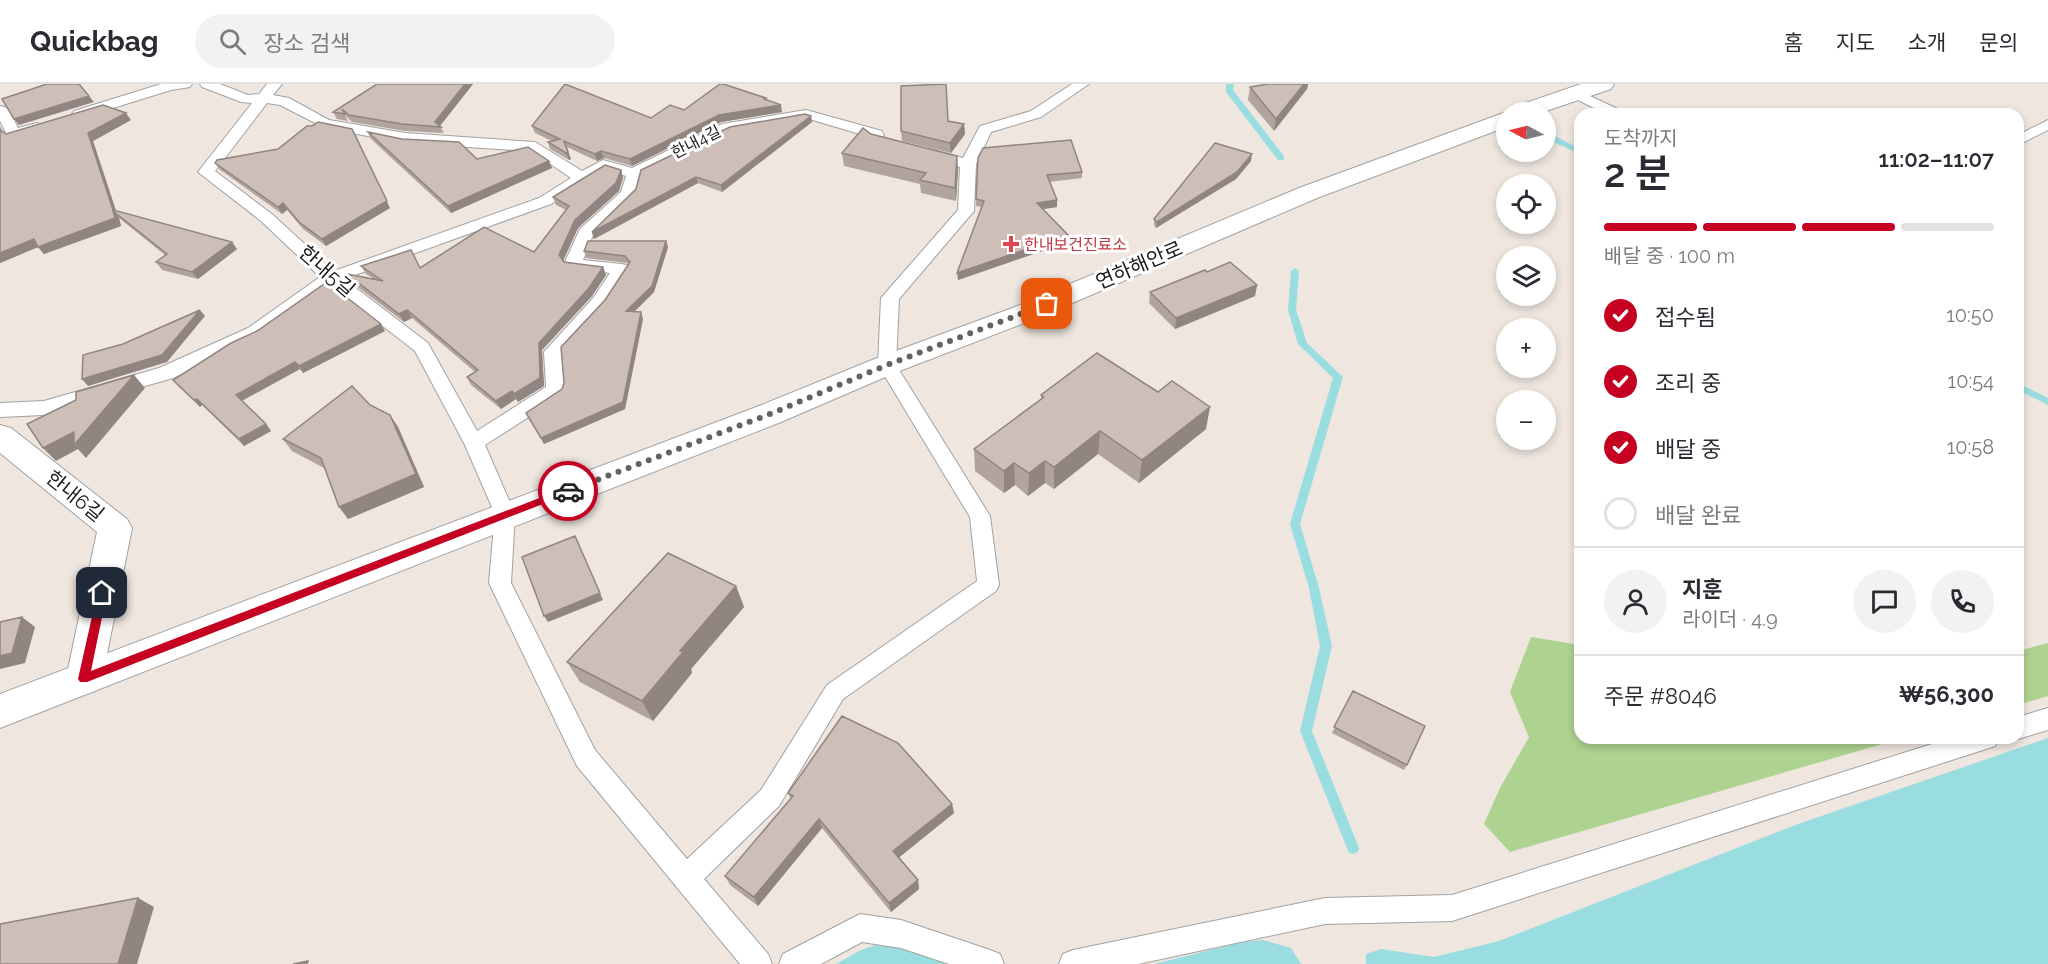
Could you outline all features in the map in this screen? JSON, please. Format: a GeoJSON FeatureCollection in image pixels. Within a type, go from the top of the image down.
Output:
{"type":"FeatureCollection","features":[{"type":"Feature","properties":{"kind":"street"},"geometry":{"type":"LineString","coordinates":[[1550,102],[1603,84]]}},
{"type":"Feature","properties":{"kind":"street","name":"연하해안로"},"geometry":{"type":"LineString","coordinates":[[0,711],[505,514],[759,418],[887,365],[1025,313],[1308,193],[1496,123]]}},
{"type":"Feature","properties":{"kind":"street","name":"한내6길"},"geometry":{"type":"LineString","coordinates":[[0,436],[115,528],[84,679]]}},
{"type":"Feature","properties":{"kind":"lane"},"geometry":{"type":"LineString","coordinates":[[69,117],[169,86],[185,84]]}},
{"type":"Feature","properties":{"kind":"lane"},"geometry":{"type":"LineString","coordinates":[[207,84],[246,99],[263,98],[284,101],[325,124],[405,138],[535,147],[582,178]]}},
{"type":"Feature","properties":{"kind":"lane"},"geometry":{"type":"LineString","coordinates":[[263,98],[276,84]]}},
{"type":"Feature","properties":{"kind":"lane"},"geometry":{"type":"LineString","coordinates":[[686,878],[770,798],[834,692],[988,585],[980,516],[887,365],[890,298],[966,211],[968,164],[986,129],[1036,114],[1082,84]]}},
{"type":"Feature","properties":{"kind":"lane"},"geometry":{"type":"LineString","coordinates":[[1575,93],[1605,108]]}},
{"type":"Feature","properties":{"kind":"lane","name":"한내5길"},"geometry":{"type":"LineString","coordinates":[[263,98],[206,172],[267,218],[331,278],[422,347],[474,443],[505,514]]}},
{"type":"Feature","properties":{"kind":"lane"},"geometry":{"type":"LineString","coordinates":[[0,110],[3,111],[13,134],[47,124]]}},
{"type":"Feature","properties":{"kind":"lane","name":"한내4길"},"geometry":{"type":"LineString","coordinates":[[634,173],[727,127],[806,114],[877,134],[878,142],[968,164]]}},
{"type":"Feature","properties":{"kind":"lane"},"geometry":{"type":"LineString","coordinates":[[2024,138],[2048,124]]}},
{"type":"Feature","properties":{"kind":"lane"},"geometry":{"type":"LineString","coordinates":[[0,410],[45,408],[166,373],[254,332],[331,278],[545,201],[603,165],[634,173],[629,194],[586,233],[573,264],[621,269],[600,301],[553,352],[556,390],[474,443]]}},
{"type":"Feature","properties":{"kind":"lane"},"geometry":{"type":"LineString","coordinates":[[505,514],[500,583],[586,758],[758,964]]}},
{"type":"Feature","properties":{"kind":"lane"},"geometry":{"type":"LineString","coordinates":[[2024,726],[2048,719]]}},
{"type":"Feature","properties":{"kind":"lane"},"geometry":{"type":"LineString","coordinates":[[1073,964],[1325,911],[1452,908],[1967,744]]}},
{"type":"Feature","properties":{"kind":"lane"},"geometry":{"type":"LineString","coordinates":[[793,964],[860,928],[902,934],[990,964]]}},
{"type":"Feature","properties":{"kind":"green space"},"geometry":{"type":"Polygon","coordinates":[[[1531,637],[1574,644],[1574,744],[1882,744],[1510,852],[1484,824],[1500,788],[1529,737],[1510,692],[1531,637]]]}},
{"type":"Feature","properties":{"kind":"green space"},"geometry":{"type":"Polygon","coordinates":[[[2048,643],[2048,696],[2024,703],[2024,649],[2048,643]]]}},
{"type":"Feature","properties":{"kind":"water"},"geometry":{"type":"Polygon","coordinates":[[[2048,738],[2048,964],[1366,964],[1366,954],[1381,949],[1434,957],[1499,941],[1798,824],[2048,738]]]}},
{"type":"Feature","properties":{"kind":"water"},"geometry":{"type":"Polygon","coordinates":[[[1263,940],[1291,948],[1301,964],[1154,964],[1243,942],[1263,940]]]}},
{"type":"Feature","properties":{"kind":"water"},"geometry":{"type":"Polygon","coordinates":[[[885,942],[957,964],[836,964],[861,950],[885,942]]]}},
{"type":"Feature","properties":{"kind":"building"},"geometry":{"type":"Polygon","coordinates":[[[47,84],[79,84],[89,96],[14,119],[2,99],[47,84]]]}},
{"type":"Feature","properties":{"kind":"building"},"geometry":{"type":"Polygon","coordinates":[[[377,84],[465,84],[435,122],[441,127],[402,124],[349,115],[342,109],[345,114],[333,112],[377,84]]]}},
{"type":"Feature","properties":{"kind":"building"},"geometry":{"type":"Polygon","coordinates":[[[565,84],[651,118],[670,105],[684,110],[720,84],[781,105],[719,115],[630,159],[601,151],[595,154],[564,141],[568,152],[566,153],[548,142],[560,139],[532,126],[565,84]]]}},
{"type":"Feature","properties":{"kind":"building"},"geometry":{"type":"Polygon","coordinates":[[[946,84],[948,121],[964,124],[950,143],[901,131],[901,86],[946,84]]]}},
{"type":"Feature","properties":{"kind":"building"},"geometry":{"type":"Polygon","coordinates":[[[1268,84],[1304,84],[1276,119],[1250,87],[1268,84]]]}},
{"type":"Feature","properties":{"kind":"building"},"geometry":{"type":"Polygon","coordinates":[[[103,105],[126,113],[88,133],[113,210],[232,242],[192,272],[156,262],[167,254],[113,211],[115,218],[38,247],[34,239],[0,253],[0,130],[6,134],[103,105]]]}},
{"type":"Feature","properties":{"kind":"building"},"geometry":{"type":"Polygon","coordinates":[[[805,114],[811,116],[721,185],[696,177],[592,232],[636,189],[641,170],[730,127],[805,114]]]}},
{"type":"Feature","properties":{"kind":"building"},"geometry":{"type":"Polygon","coordinates":[[[318,122],[352,129],[387,201],[322,239],[299,222],[283,203],[278,207],[215,163],[217,160],[278,149],[307,126],[318,122]]]}},
{"type":"Feature","properties":{"kind":"building"},"geometry":{"type":"Polygon","coordinates":[[[863,128],[871,134],[957,156],[955,188],[920,180],[926,173],[842,153],[863,128]]]}},
{"type":"Feature","properties":{"kind":"building"},"geometry":{"type":"Polygon","coordinates":[[[368,132],[402,139],[459,142],[477,159],[528,147],[549,161],[448,206],[368,132]]]}},
{"type":"Feature","properties":{"kind":"building"},"geometry":{"type":"Polygon","coordinates":[[[1071,140],[1082,172],[1047,175],[1057,200],[1037,203],[1068,235],[957,273],[984,201],[976,199],[978,158],[983,148],[1071,140]]]}},
{"type":"Feature","properties":{"kind":"building"},"geometry":{"type":"Polygon","coordinates":[[[1215,143],[1252,154],[1237,172],[1157,222],[1154,219],[1215,143]]]}},
{"type":"Feature","properties":{"kind":"building"},"geometry":{"type":"Polygon","coordinates":[[[605,165],[621,170],[616,183],[575,220],[559,255],[564,262],[603,267],[589,288],[539,343],[540,378],[514,394],[512,391],[496,401],[467,377],[478,370],[407,310],[399,314],[347,274],[383,281],[361,266],[411,250],[420,268],[484,227],[534,252],[569,206],[553,197],[605,165]]]}},
{"type":"Feature","properties":{"kind":"building"},"geometry":{"type":"Polygon","coordinates":[[[588,241],[666,241],[652,286],[626,311],[641,312],[623,402],[541,438],[526,413],[562,389],[564,383],[561,347],[605,300],[630,262],[625,256],[584,251],[588,241]]]}},
{"type":"Feature","properties":{"kind":"building"},"geometry":{"type":"Polygon","coordinates":[[[1230,262],[1257,285],[1176,318],[1150,292],[1205,270],[1207,272],[1230,262]]]}},
{"type":"Feature","properties":{"kind":"building"},"geometry":{"type":"Polygon","coordinates":[[[327,282],[381,324],[299,366],[295,362],[236,395],[266,424],[239,439],[197,399],[194,400],[173,380],[231,343],[257,331],[327,282]]]}},
{"type":"Feature","properties":{"kind":"building"},"geometry":{"type":"Polygon","coordinates":[[[200,310],[162,355],[82,379],[83,355],[123,344],[200,310]]]}},
{"type":"Feature","properties":{"kind":"building"},"geometry":{"type":"Polygon","coordinates":[[[1097,353],[1158,392],[1172,381],[1210,407],[1142,460],[1100,431],[1054,467],[1045,461],[1029,473],[1014,463],[1004,471],[974,449],[1044,397],[1041,395],[1097,353]]]}},
{"type":"Feature","properties":{"kind":"building"},"geometry":{"type":"Polygon","coordinates":[[[134,375],[74,445],[74,432],[43,448],[27,424],[76,400],[76,392],[134,375]]]}},
{"type":"Feature","properties":{"kind":"building"},"geometry":{"type":"Polygon","coordinates":[[[352,386],[370,405],[390,415],[416,474],[339,507],[321,458],[283,439],[352,386]]]}},
{"type":"Feature","properties":{"kind":"building"},"geometry":{"type":"Polygon","coordinates":[[[575,536],[600,593],[544,616],[522,557],[575,536]]]}},
{"type":"Feature","properties":{"kind":"building"},"geometry":{"type":"Polygon","coordinates":[[[668,553],[736,586],[680,651],[683,652],[642,701],[567,662],[668,553]]]}},
{"type":"Feature","properties":{"kind":"building"},"geometry":{"type":"Polygon","coordinates":[[[22,617],[12,653],[0,656],[0,622],[22,617]]]}},
{"type":"Feature","properties":{"kind":"building"},"geometry":{"type":"Polygon","coordinates":[[[1353,691],[1425,726],[1407,765],[1334,727],[1353,691]]]}},
{"type":"Feature","properties":{"kind":"building"},"geometry":{"type":"Polygon","coordinates":[[[842,716],[898,743],[952,804],[893,851],[918,880],[889,903],[819,819],[754,897],[725,876],[793,796],[788,793],[842,716]]]}},
{"type":"Feature","properties":{"kind":"building"},"geometry":{"type":"Polygon","coordinates":[[[138,898],[118,964],[0,964],[0,924],[138,898]]]}},
{"type":"Feature","properties":{"kind":"waterway"},"geometry":{"type":"LineString","coordinates":[[1230,84],[1229,90],[1281,158]]}},
{"type":"Feature","properties":{"kind":"waterway"},"geometry":{"type":"LineString","coordinates":[[1556,140],[1574,149]]}},
{"type":"Feature","properties":{"kind":"waterway"},"geometry":{"type":"LineString","coordinates":[[1295,271],[1292,310],[1303,344],[1338,377],[1295,524],[1314,588],[1326,646],[1306,731],[1353,848]]}},
{"type":"Feature","properties":{"kind":"waterway"},"geometry":{"type":"LineString","coordinates":[[2024,389],[2048,402]]}},
{"type":"Feature","properties":{"kind":"way so far"},"geometry":{"type":"LineString","coordinates":[[568,491],[1047,304]]}},
{"type":"Feature","properties":{"kind":"place","name":"한내보건진료소"},"geometry":{"type":"Point","coordinates":[1011,244]}},
{"type":"Feature","properties":{"kind":"route"},"geometry":{"type":"LineString","coordinates":[[102,593],[84,679],[321,585],[568,491]]}}]}
